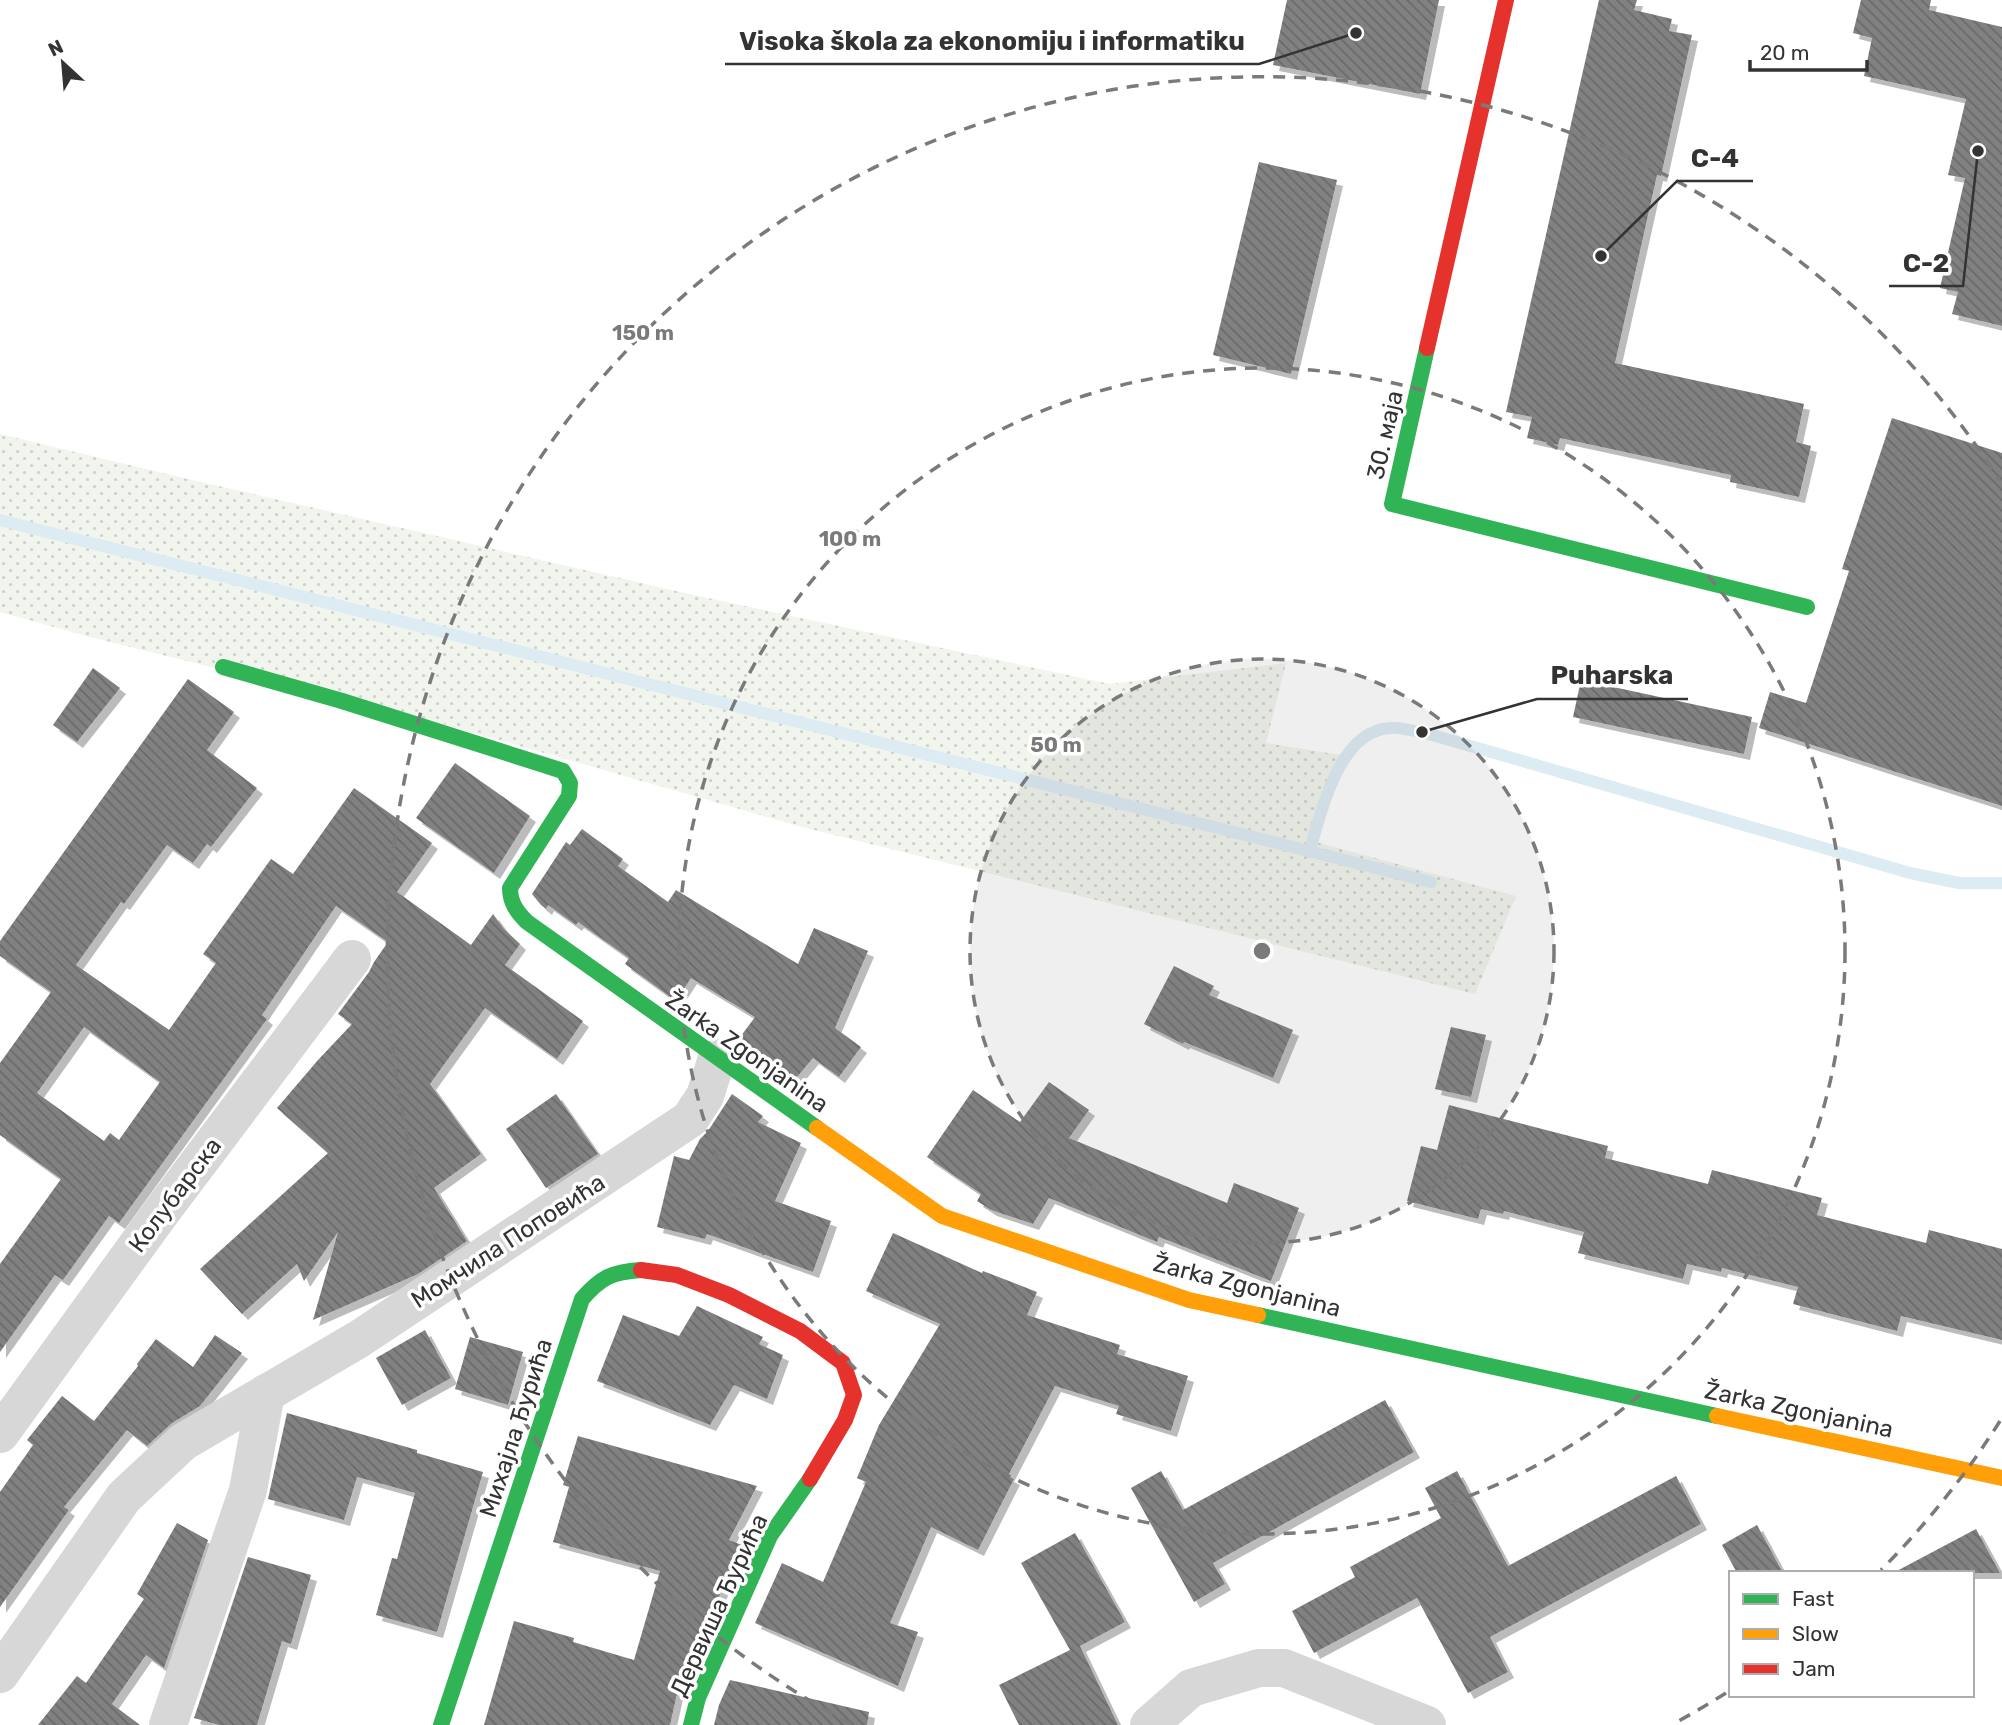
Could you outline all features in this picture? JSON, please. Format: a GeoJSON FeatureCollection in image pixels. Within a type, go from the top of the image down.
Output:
{"type":"FeatureCollection","features":[{"type":"Feature","properties":{"kind":"street","name":"30. маја"},"geometry":{"type":"LineString","coordinates":[[1506,0],[1392,504],[1807,607]]}},
{"type":"Feature","properties":{"kind":"street","name":"Žarka Zgonjanina"},"geometry":{"type":"LineString","coordinates":[[223,667],[342,701],[563,771],[570,783],[569,796],[510,888],[509,898],[514,909],[527,922],[942,1216],[1189,1300],[2002,1478]]}},
{"type":"Feature","properties":{"kind":"street","name":"Колубарска"},"geometry":{"type":"LineString","coordinates":[[0,1434],[162,1211],[352,959]]}},
{"type":"Feature","properties":{"kind":"street","name":"Момчила Поповића"},"geometry":{"type":"LineString","coordinates":[[0,1674],[124,1497],[183,1442],[359,1339],[690,1119],[705,1096],[717,1058]]}},
{"type":"Feature","properties":{"kind":"street","name":"Михајла Ђурића"},"geometry":{"type":"LineString","coordinates":[[441,1725],[582,1299],[597,1282],[616,1272],[640,1270],[677,1275],[729,1295]]}},
{"type":"Feature","properties":{"kind":"street","name":"Дервиша Ђурића"},"geometry":{"type":"LineString","coordinates":[[691,1725],[698,1698],[770,1536],[810,1479],[845,1420],[854,1395],[843,1363],[800,1331],[729,1295]]}},
{"type":"Feature","properties":{"kind":"street"},"geometry":{"type":"LineString","coordinates":[[169,1725],[248,1490],[266,1393]]}},
{"type":"Feature","properties":{"kind":"street"},"geometry":{"type":"LineString","coordinates":[[1149,1725],[1191,1688],[1259,1668],[1284,1668],[1427,1725]]}},
{"type":"Feature","properties":{"kind":"shaded area"},"geometry":{"type":"Polygon","coordinates":[[[0,434],[698,596],[1110,684],[1286,663],[1266,743],[1341,755],[1308,840],[1516,896],[1475,994],[802,827],[443,724],[90,637],[0,612],[0,434]]]}},
{"type":"Feature","properties":{"kind":"building"},"geometry":{"type":"Polygon","coordinates":[[[1287,0],[1439,0],[1420,94],[1273,65],[1287,0]]]}},
{"type":"Feature","properties":{"kind":"building"},"geometry":{"type":"Polygon","coordinates":[[[1599,0],[1637,0],[1634,10],[1672,19],[1669,31],[1692,35],[1615,363],[1804,404],[1796,442],[1811,446],[1799,497],[1730,482],[1731,475],[1560,438],[1558,445],[1527,438],[1532,417],[1506,412],[1599,0]]]}},
{"type":"Feature","properties":{"kind":"building"},"geometry":{"type":"Polygon","coordinates":[[[1861,0],[1931,0],[1929,10],[2002,27],[2002,326],[1952,314],[1958,292],[1940,288],[1965,178],[1948,175],[1966,99],[1864,76],[1872,38],[1853,33],[1861,0]]]}},
{"type":"Feature","properties":{"kind":"building"},"geometry":{"type":"Polygon","coordinates":[[[1259,162],[1337,180],[1291,374],[1213,355],[1259,162]]]}},
{"type":"Feature","properties":{"kind":"building"},"geometry":{"type":"Polygon","coordinates":[[[1892,418],[2002,453],[2002,806],[1759,728],[1770,692],[1806,703],[1849,571],[1842,569],[1892,418]]]}},
{"type":"Feature","properties":{"kind":"building"},"geometry":{"type":"Polygon","coordinates":[[[93,668],[120,688],[77,742],[53,725],[93,668]]]}},
{"type":"Feature","properties":{"kind":"building"},"geometry":{"type":"Polygon","coordinates":[[[188,679],[234,712],[207,750],[257,788],[211,847],[207,844],[193,863],[167,845],[124,904],[121,902],[76,965],[169,1030],[216,963],[203,954],[271,859],[293,874],[354,788],[432,843],[397,892],[471,945],[493,914],[520,944],[505,965],[583,1021],[557,1059],[485,1008],[430,1084],[481,1154],[434,1188],[467,1241],[418,1274],[313,1320],[338,1232],[304,1281],[297,1264],[242,1314],[200,1269],[328,1153],[277,1108],[352,1024],[338,1014],[388,942],[336,906],[262,1015],[267,1019],[119,1223],[109,1216],[63,1280],[55,1275],[0,1352],[0,1264],[61,1179],[0,1135],[0,1063],[51,992],[0,956],[0,941],[188,679]],[[84,1027],[37,1093],[104,1141],[110,1133],[119,1140],[160,1082],[84,1027]]]}},
{"type":"Feature","properties":{"kind":"building"},"geometry":{"type":"Polygon","coordinates":[[[1581,680],[1752,717],[1744,754],[1573,717],[1581,680]]]}},
{"type":"Feature","properties":{"kind":"building"},"geometry":{"type":"Polygon","coordinates":[[[455,763],[530,816],[494,873],[416,818],[455,763]]]}},
{"type":"Feature","properties":{"kind":"building"},"geometry":{"type":"Polygon","coordinates":[[[582,829],[623,859],[618,866],[668,902],[676,890],[798,964],[814,928],[868,951],[835,1028],[861,1047],[839,1077],[813,1058],[792,1083],[761,1061],[763,1059],[738,1040],[755,1017],[691,978],[676,1001],[625,964],[629,958],[578,922],[576,925],[548,905],[546,909],[541,905],[532,894],[566,842],[570,845],[582,829]]]}},
{"type":"Feature","properties":{"kind":"building"},"geometry":{"type":"Polygon","coordinates":[[[1174,966],[1214,986],[1209,995],[1293,1030],[1273,1078],[1184,1042],[1183,1044],[1144,1024],[1174,966]]]}},
{"type":"Feature","properties":{"kind":"building"},"geometry":{"type":"Polygon","coordinates":[[[1451,1027],[1486,1035],[1471,1097],[1435,1089],[1451,1027]]]}},
{"type":"Feature","properties":{"kind":"building"},"geometry":{"type":"Polygon","coordinates":[[[1049,1082],[1089,1110],[1069,1138],[1227,1203],[1234,1183],[1299,1208],[1271,1281],[1159,1237],[1157,1242],[1049,1198],[1033,1224],[991,1210],[977,1201],[981,1194],[927,1157],[973,1090],[1020,1122],[1049,1082]]]}},
{"type":"Feature","properties":{"kind":"building"},"geometry":{"type":"Polygon","coordinates":[[[556,1094],[598,1154],[546,1188],[506,1129],[556,1094]]]}},
{"type":"Feature","properties":{"kind":"building"},"geometry":{"type":"Polygon","coordinates":[[[732,1094],[763,1116],[758,1122],[801,1143],[775,1201],[831,1221],[813,1272],[707,1234],[705,1239],[657,1227],[674,1156],[689,1160],[700,1139],[732,1094]]]}},
{"type":"Feature","properties":{"kind":"building"},"geometry":{"type":"Polygon","coordinates":[[[1449,1105],[1608,1146],[1605,1158],[1708,1184],[1712,1170],[1822,1198],[1817,1215],[1926,1243],[1929,1230],[2002,1249],[2002,1340],[1901,1316],[1897,1331],[1793,1304],[1798,1287],[1722,1268],[1721,1272],[1687,1264],[1683,1279],[1578,1253],[1584,1232],[1504,1211],[1503,1214],[1481,1209],[1478,1219],[1407,1201],[1421,1146],[1437,1150],[1449,1105]]]}},
{"type":"Feature","properties":{"kind":"building"},"geometry":{"type":"Polygon","coordinates":[[[893,1233],[982,1273],[983,1271],[1037,1292],[1027,1315],[1120,1345],[1117,1354],[1188,1376],[1171,1431],[1116,1414],[1119,1406],[1055,1386],[1008,1476],[1014,1479],[978,1550],[931,1527],[890,1623],[918,1632],[898,1686],[755,1623],[782,1563],[823,1582],[866,1482],[857,1478],[879,1425],[940,1324],[866,1291],[893,1233]]]}},
{"type":"Feature","properties":{"kind":"building"},"geometry":{"type":"Polygon","coordinates":[[[697,1306],[763,1337],[759,1344],[783,1355],[767,1399],[734,1385],[710,1425],[597,1381],[623,1315],[679,1336],[697,1306]]]}},
{"type":"Feature","properties":{"kind":"building"},"geometry":{"type":"Polygon","coordinates":[[[425,1330],[451,1378],[402,1405],[376,1358],[425,1330]]]}},
{"type":"Feature","properties":{"kind":"building"},"geometry":{"type":"Polygon","coordinates":[[[215,1335],[242,1353],[200,1406],[172,1423],[147,1446],[127,1430],[64,1507],[69,1510],[0,1607],[0,1492],[33,1445],[27,1440],[62,1396],[94,1421],[156,1339],[193,1367],[215,1335]]]}},
{"type":"Feature","properties":{"kind":"building"},"geometry":{"type":"Polygon","coordinates":[[[470,1337],[523,1352],[508,1405],[455,1389],[470,1337]]]}},
{"type":"Feature","properties":{"kind":"building"},"geometry":{"type":"Polygon","coordinates":[[[1385,1400],[1414,1452],[1213,1563],[1225,1584],[1194,1602],[1131,1488],[1161,1471],[1183,1510],[1385,1400]]]}},
{"type":"Feature","properties":{"kind":"building"},"geometry":{"type":"Polygon","coordinates":[[[287,1413],[483,1472],[437,1632],[376,1615],[392,1558],[397,1559],[415,1493],[357,1477],[344,1520],[268,1499],[287,1413]]]}},
{"type":"Feature","properties":{"kind":"building"},"geometry":{"type":"Polygon","coordinates":[[[578,1436],[757,1486],[729,1540],[742,1545],[678,1689],[670,1725],[484,1725],[514,1621],[574,1638],[573,1642],[634,1660],[660,1571],[553,1542],[569,1487],[563,1485],[578,1436]]]}},
{"type":"Feature","properties":{"kind":"building"},"geometry":{"type":"Polygon","coordinates":[[[1457,1471],[1508,1566],[1676,1476],[1701,1524],[1490,1637],[1508,1672],[1468,1693],[1417,1598],[1314,1653],[1292,1611],[1355,1577],[1350,1567],[1441,1518],[1425,1488],[1457,1471]]]}},
{"type":"Feature","properties":{"kind":"building"},"geometry":{"type":"Polygon","coordinates":[[[177,1523],[208,1540],[164,1668],[146,1655],[112,1704],[140,1725],[38,1725],[77,1676],[86,1683],[144,1599],[137,1594],[177,1523]]]}},
{"type":"Feature","properties":{"kind":"building"},"geometry":{"type":"Polygon","coordinates":[[[1757,1525],[1782,1571],[1736,1571],[1722,1545],[1757,1525]]]}},
{"type":"Feature","properties":{"kind":"building"},"geometry":{"type":"Polygon","coordinates":[[[1976,1529],[2000,1573],[1974,1571],[1897,1571],[1976,1529]]]}},
{"type":"Feature","properties":{"kind":"building"},"geometry":{"type":"Polygon","coordinates":[[[1075,1533],[1125,1622],[1080,1646],[1118,1725],[1019,1725],[999,1685],[1070,1650],[1021,1563],[1075,1533]]]}},
{"type":"Feature","properties":{"kind":"building"},"geometry":{"type":"Polygon","coordinates":[[[248,1557],[311,1575],[291,1644],[282,1641],[257,1725],[219,1725],[194,1718],[248,1557]]]}},
{"type":"Feature","properties":{"kind":"building"},"geometry":{"type":"Polygon","coordinates":[[[730,1680],[869,1712],[867,1725],[714,1725],[730,1680]]]}},
{"type":"Feature","properties":{"kind":"waterway"},"geometry":{"type":"LineString","coordinates":[[0,520],[1431,882]]}},
{"type":"Feature","properties":{"kind":"waterway"},"geometry":{"type":"LineString","coordinates":[[1309,852],[1327,796],[1345,758],[1357,743],[1372,733],[1394,728],[1422,732],[1910,873],[1959,883],[2002,883]]}},
{"type":"Feature","properties":{"kind":"traffic: fast"},"geometry":{"type":"LineString","coordinates":[[1427,348],[1392,504],[1807,607]]}},
{"type":"Feature","properties":{"kind":"traffic: fast"},"geometry":{"type":"LineString","coordinates":[[223,667],[342,701],[563,771],[570,783],[569,796],[510,888],[517,911],[527,922],[817,1128]]}},
{"type":"Feature","properties":{"kind":"traffic: fast"},"geometry":{"type":"LineString","coordinates":[[441,1725],[582,1299],[595,1285],[608,1277],[641,1270]]}},
{"type":"Feature","properties":{"kind":"traffic: fast"},"geometry":{"type":"LineString","coordinates":[[1258,1315],[1717,1416]]}},
{"type":"Feature","properties":{"kind":"traffic: fast"},"geometry":{"type":"LineString","coordinates":[[691,1725],[698,1698],[770,1536],[810,1479]]}},
{"type":"Feature","properties":{"kind":"traffic: slow"},"geometry":{"type":"LineString","coordinates":[[817,1128],[942,1216],[1189,1300],[1258,1315]]}},
{"type":"Feature","properties":{"kind":"traffic: slow"},"geometry":{"type":"LineString","coordinates":[[1717,1416],[2002,1478]]}},
{"type":"Feature","properties":{"kind":"traffic: jam"},"geometry":{"type":"LineString","coordinates":[[1427,348],[1506,0]]}},
{"type":"Feature","properties":{"kind":"traffic: jam"},"geometry":{"type":"LineString","coordinates":[[641,1270],[677,1275],[729,1295],[800,1331],[843,1363],[854,1395],[845,1420],[810,1479]]}},
{"type":"Feature","properties":{"kind":"place","name":"Visoka škola za ekonomiju i informatiku"},"geometry":{"type":"Point","coordinates":[1356,33]}},
{"type":"Feature","properties":{"kind":"place","name":"C-2"},"geometry":{"type":"Point","coordinates":[1978,151]}},
{"type":"Feature","properties":{"kind":"place","name":"C-4"},"geometry":{"type":"Point","coordinates":[1601,256]}},
{"type":"Feature","properties":{"kind":"place","name":"Puharska"},"geometry":{"type":"Point","coordinates":[1422,732]}}]}
